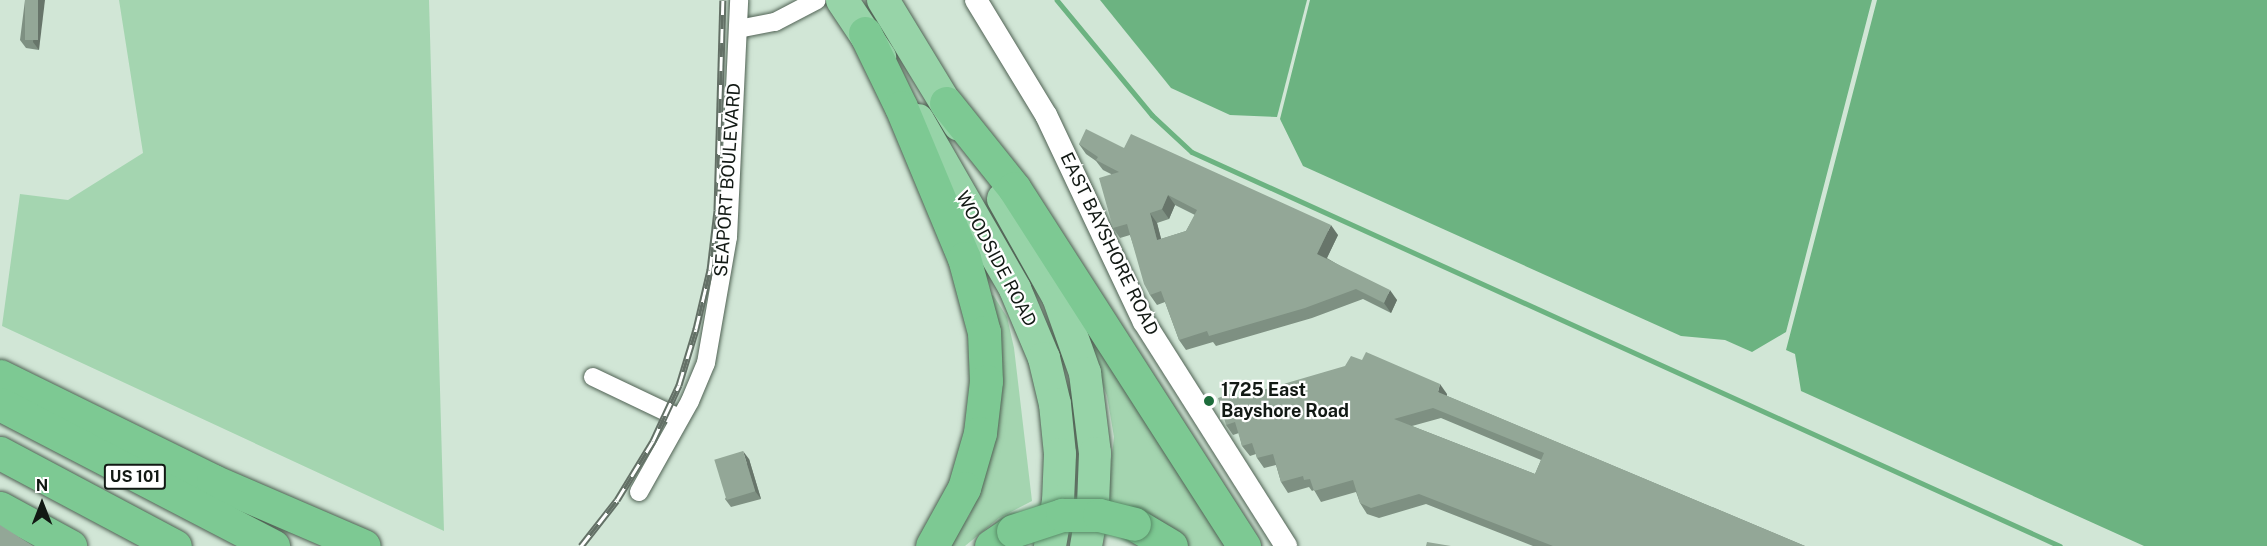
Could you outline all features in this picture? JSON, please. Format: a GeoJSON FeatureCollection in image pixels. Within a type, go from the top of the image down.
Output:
{"type":"FeatureCollection","features":[{"type":"Feature","properties":{"kind":"highway","name":"WOODSIDE ROAD"},"geometry":{"type":"LineString","coordinates":[[842,0],[865,33],[992,248],[1036,334],[1051,381],[1059,437],[1058,501],[1050,546]]}},
{"type":"Feature","properties":{"kind":"highway","name":"WOODSIDE ROAD"},"geometry":{"type":"LineString","coordinates":[[883,0],[1046,273],[1078,347],[1090,398],[1095,453],[1093,506],[1086,546]]}},
{"type":"Feature","properties":{"kind":"highway"},"geometry":{"type":"LineString","coordinates":[[865,33],[901,107],[964,258],[984,332],[986,381],[980,433],[964,488],[932,546]]}},
{"type":"Feature","properties":{"kind":"highway"},"geometry":{"type":"LineString","coordinates":[[946,103],[1014,188],[1244,546]]}},
{"type":"Feature","properties":{"kind":"highway"},"geometry":{"type":"LineString","coordinates":[[0,376],[213,481],[364,546]]}},
{"type":"Feature","properties":{"kind":"highway","name":"US 101"},"geometry":{"type":"LineString","coordinates":[[0,404],[273,546]]}},
{"type":"Feature","properties":{"kind":"highway","name":"US 101"},"geometry":{"type":"LineString","coordinates":[[0,453],[175,546]]}},
{"type":"Feature","properties":{"kind":"highway"},"geometry":{"type":"LineString","coordinates":[[0,508],[70,546]]}},
{"type":"Feature","properties":{"kind":"highway"},"geometry":{"type":"LineString","coordinates":[[1002,539],[1062,515],[1099,515],[1134,524],[1171,546]]}},
{"type":"Feature","properties":{"kind":"highway"},"geometry":{"type":"LineString","coordinates":[[321,527],[371,546]]}},
{"type":"Feature","properties":{"kind":"street","name":"SEAPORT BOULEVARD"},"geometry":{"type":"LineString","coordinates":[[639,492],[700,382],[706,363],[724,271],[739,0]]}},
{"type":"Feature","properties":{"kind":"street"},"geometry":{"type":"LineString","coordinates":[[738,29],[775,22],[817,0]]}},
{"type":"Feature","properties":{"kind":"street","name":"EAST BAYSHORE ROAD"},"geometry":{"type":"LineString","coordinates":[[976,0],[1046,115],[1144,322],[1286,546]]}},
{"type":"Feature","properties":{"kind":"street"},"geometry":{"type":"LineString","coordinates":[[593,377],[679,418]]}},
{"type":"Feature","properties":{"kind":"shaded area"},"geometry":{"type":"Polygon","coordinates":[[[119,0],[429,0],[444,531],[2,326],[20,194],[68,200],[143,153],[119,0]]]}},
{"type":"Feature","properties":{"kind":"shaded area"},"geometry":{"type":"Polygon","coordinates":[[[1100,0],[1307,0],[1277,117],[1230,115],[1171,88],[1100,0]]]}},
{"type":"Feature","properties":{"kind":"shaded area"},"geometry":{"type":"Polygon","coordinates":[[[1310,0],[1872,0],[1786,332],[1752,352],[1725,340],[1681,336],[1303,166],[1280,119],[1310,0]]]}},
{"type":"Feature","properties":{"kind":"shaded area"},"geometry":{"type":"Polygon","coordinates":[[[1877,0],[2267,0],[2267,546],[2144,546],[1801,391],[1795,354],[1786,350],[1877,0]]]}},
{"type":"Feature","properties":{"kind":"shaded area"},"geometry":{"type":"Polygon","coordinates":[[[993,295],[1007,317],[1014,348],[1032,501],[999,518],[965,546],[947,546],[970,515],[986,449],[987,297],[993,295]]]}},
{"type":"Feature","properties":{"kind":"shaded area"},"geometry":{"type":"Polygon","coordinates":[[[1098,343],[1231,546],[1187,546],[1107,502],[1114,437],[1107,396],[1089,348],[1098,343]]]}},
{"type":"Feature","properties":{"kind":"building"},"geometry":{"type":"Polygon","coordinates":[[[25,0],[38,0],[38,40],[25,40],[25,0]]]}},
{"type":"Feature","properties":{"kind":"building"},"geometry":{"type":"Polygon","coordinates":[[[1086,129],[1124,148],[1131,134],[1331,225],[1317,254],[1390,290],[1384,303],[1356,289],[1305,308],[1209,336],[1207,331],[1179,340],[1161,291],[1150,295],[1144,284],[1127,224],[1113,228],[1099,178],[1119,172],[1096,160],[1098,157],[1079,144],[1086,129]],[[1168,195],[1162,209],[1150,213],[1157,240],[1186,231],[1197,210],[1168,195]]]}},
{"type":"Feature","properties":{"kind":"building"},"geometry":{"type":"Polygon","coordinates":[[[1366,352],[1440,384],[1438,392],[1805,546],[1553,546],[1419,494],[1371,508],[1360,503],[1353,480],[1314,491],[1310,479],[1304,480],[1303,476],[1281,482],[1273,454],[1257,458],[1252,443],[1242,446],[1235,422],[1226,425],[1218,398],[1230,394],[1232,399],[1345,366],[1351,356],[1362,360],[1366,352]],[[1433,408],[1394,419],[1535,474],[1544,453],[1433,408]]]}},
{"type":"Feature","properties":{"kind":"building"},"geometry":{"type":"Polygon","coordinates":[[[743,451],[755,491],[727,500],[714,460],[743,451]]]}},
{"type":"Feature","properties":{"kind":"building"},"geometry":{"type":"Polygon","coordinates":[[[0,525],[33,546],[0,546],[0,525]]]}},
{"type":"Feature","properties":{"kind":"building"},"geometry":{"type":"Polygon","coordinates":[[[1427,542],[1451,546],[1426,546],[1427,542]]]}},
{"type":"Feature","properties":{"kind":"waterway"},"geometry":{"type":"LineString","coordinates":[[1057,0],[1152,115],[1192,152],[2060,546]]}},
{"type":"Feature","properties":{"kind":"railway"},"geometry":{"type":"LineString","coordinates":[[581,546],[617,500],[653,441],[679,385],[696,329],[710,270],[717,210],[723,0]]}},
{"type":"Feature","properties":{"kind":"place","name":"1725 East Bayshore Road"},"geometry":{"type":"Point","coordinates":[1209,401]}}]}
